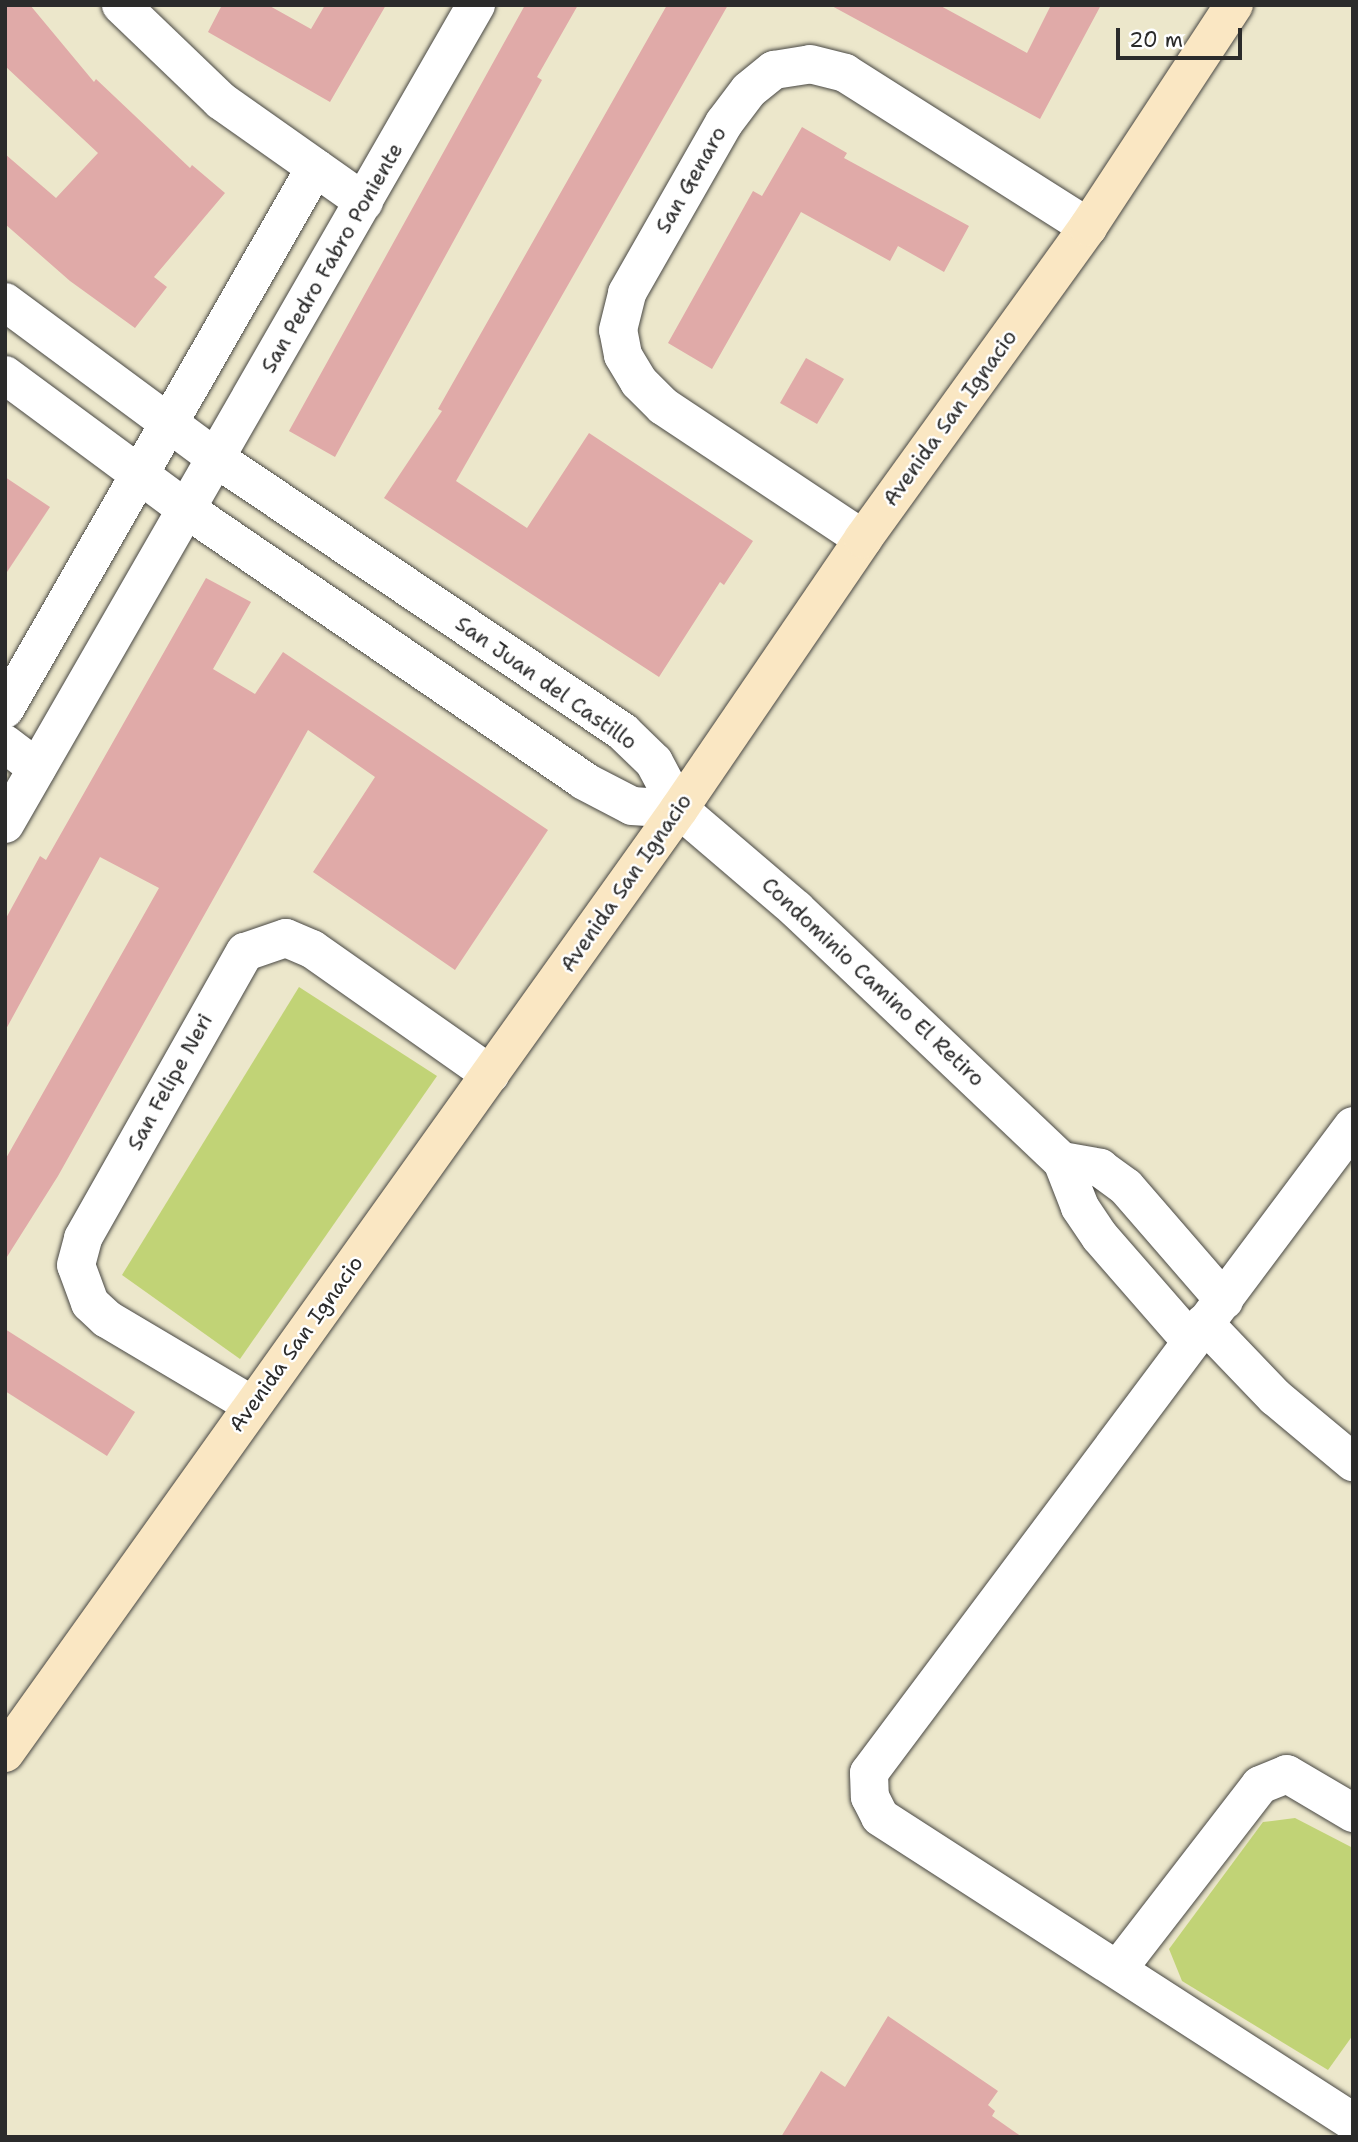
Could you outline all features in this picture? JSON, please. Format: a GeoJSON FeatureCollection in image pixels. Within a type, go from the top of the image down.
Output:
{"type":"FeatureCollection","features":[{"type":"Feature","properties":{"kind":"main road","name":"Avenida San Ignacio"},"geometry":{"type":"LineString","coordinates":[[5,1753],[680,809],[863,539],[1088,227],[1234,5]]}},
{"type":"Feature","properties":{"kind":"street"},"geometry":{"type":"LineString","coordinates":[[121,5],[220,101],[364,202]]}},
{"type":"Feature","properties":{"kind":"street","name":"San Pedro Fabro Poniente"},"geometry":{"type":"LineString","coordinates":[[5,824],[476,5]]}},
{"type":"Feature","properties":{"kind":"street","name":"San Genaro"},"geometry":{"type":"LineString","coordinates":[[863,539],[663,406],[639,382],[623,355],[618,330],[627,293],[724,123],[749,90],[774,70],[810,64],[845,73],[1088,227]]}},
{"type":"Feature","properties":{"kind":"street"},"geometry":{"type":"LineString","coordinates":[[5,709],[142,476],[315,168]]}},
{"type":"Feature","properties":{"kind":"street","name":"San Juan del Castillo"},"geometry":{"type":"LineString","coordinates":[[5,302],[217,459],[623,732],[654,762],[680,809]]}},
{"type":"Feature","properties":{"kind":"street"},"geometry":{"type":"LineString","coordinates":[[5,375],[186,509],[607,796],[632,806],[680,809]]}},
{"type":"Feature","properties":{"kind":"street"},"geometry":{"type":"LineString","coordinates":[[310,594],[344,545]]}},
{"type":"Feature","properties":{"kind":"street"},"geometry":{"type":"LineString","coordinates":[[5,744],[37,768]]}},
{"type":"Feature","properties":{"kind":"street","name":"Condominio Camino El Retiro"},"geometry":{"type":"LineString","coordinates":[[680,809],[796,909],[1062,1161],[1080,1207],[1100,1237],[1206,1321]]}},
{"type":"Feature","properties":{"kind":"street","name":"San Felipe Neri"},"geometry":{"type":"LineString","coordinates":[[252,1405],[107,1320],[90,1303],[76,1265],[83,1238],[244,952],[286,938],[312,949],[491,1074]]}},
{"type":"Feature","properties":{"kind":"street"},"geometry":{"type":"LineString","coordinates":[[1353,1126],[869,1773],[870,1797],[880,1817],[1353,2122]]}},
{"type":"Feature","properties":{"kind":"street"},"geometry":{"type":"LineString","coordinates":[[1062,1161],[1100,1168],[1126,1187],[1206,1321],[1275,1397],[1353,1462]]}},
{"type":"Feature","properties":{"kind":"street"},"geometry":{"type":"LineString","coordinates":[[1118,1969],[1259,1785],[1287,1774],[1353,1813]]}},
{"type":"Feature","properties":{"kind":"green space"},"geometry":{"type":"Polygon","coordinates":[[[299,987],[437,1076],[240,1359],[122,1275],[299,987]]]}},
{"type":"Feature","properties":{"kind":"green space"},"geometry":{"type":"Polygon","coordinates":[[[1295,1818],[1353,1848],[1353,2035],[1328,2070],[1182,1981],[1169,1949],[1263,1822],[1295,1818]]]}},
{"type":"Feature","properties":{"kind":"building"},"geometry":{"type":"Polygon","coordinates":[[[5,5],[30,5],[94,82],[96,79],[190,168],[192,165],[225,193],[154,277],[167,287],[135,328],[70,281],[5,224],[5,154],[56,198],[98,153],[5,66],[5,5]]]}},
{"type":"Feature","properties":{"kind":"building"},"geometry":{"type":"Polygon","coordinates":[[[222,5],[268,5],[311,29],[325,5],[386,5],[330,102],[208,32],[222,5]]]}},
{"type":"Feature","properties":{"kind":"building"},"geometry":{"type":"Polygon","coordinates":[[[525,5],[578,5],[537,77],[542,80],[335,457],[289,431],[525,5]]]}},
{"type":"Feature","properties":{"kind":"building"},"geometry":{"type":"Polygon","coordinates":[[[667,5],[728,5],[456,481],[527,528],[589,433],[753,541],[724,585],[720,582],[659,677],[384,498],[442,411],[438,409],[667,5]]]}},
{"type":"Feature","properties":{"kind":"building"},"geometry":{"type":"Polygon","coordinates":[[[830,5],[939,5],[1027,53],[1051,5],[1101,5],[1040,119],[830,5]]]}},
{"type":"Feature","properties":{"kind":"building"},"geometry":{"type":"Polygon","coordinates":[[[802,127],[847,153],[844,158],[969,226],[944,272],[898,246],[890,261],[801,212],[712,369],[668,343],[753,191],[762,196],[802,127]]]}},
{"type":"Feature","properties":{"kind":"building"},"geometry":{"type":"Polygon","coordinates":[[[806,358],[844,379],[817,424],[780,403],[806,358]]]}},
{"type":"Feature","properties":{"kind":"building"},"geometry":{"type":"Polygon","coordinates":[[[5,477],[50,507],[5,575],[5,477]]]}},
{"type":"Feature","properties":{"kind":"building"},"geometry":{"type":"Polygon","coordinates":[[[206,578],[251,602],[213,669],[255,694],[283,652],[548,830],[455,970],[313,872],[375,777],[308,730],[58,1176],[5,1260],[5,1160],[159,888],[100,857],[5,1031],[5,920],[40,856],[46,860],[206,578]]]}},
{"type":"Feature","properties":{"kind":"building"},"geometry":{"type":"Polygon","coordinates":[[[5,1329],[135,1412],[107,1456],[5,1391],[5,1329]]]}},
{"type":"Feature","properties":{"kind":"building"},"geometry":{"type":"Polygon","coordinates":[[[888,2016],[998,2091],[988,2105],[995,2111],[992,2116],[1022,2137],[781,2137],[821,2071],[845,2087],[888,2016]]]}}]}
